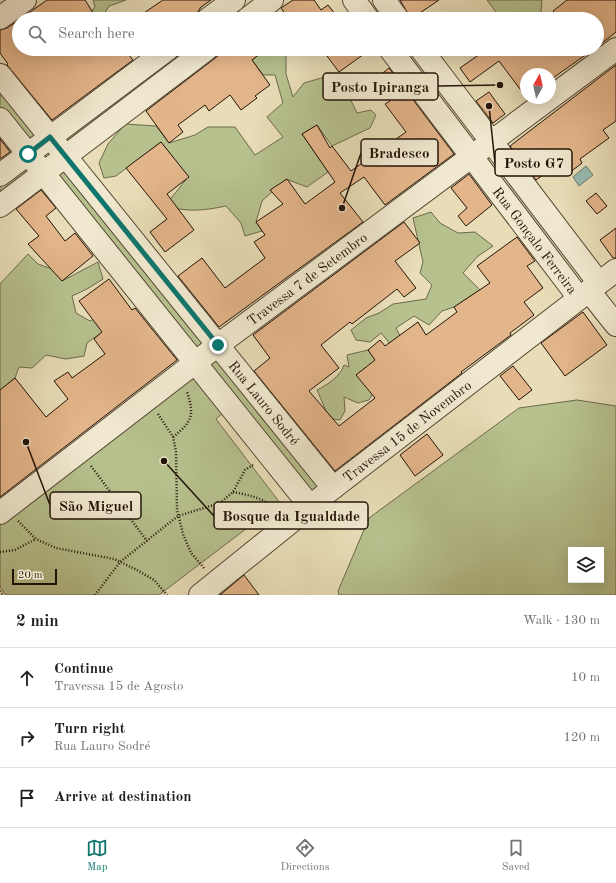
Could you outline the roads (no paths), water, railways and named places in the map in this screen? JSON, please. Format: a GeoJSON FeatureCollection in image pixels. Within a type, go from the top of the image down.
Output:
{"type":"FeatureCollection","features":[{"type":"Feature","properties":{"kind":"street"},"geometry":{"type":"LineString","coordinates":[[0,18],[25,0]]}},
{"type":"Feature","properties":{"kind":"street"},"geometry":{"type":"LineString","coordinates":[[218,12],[234,0]]}},
{"type":"Feature","properties":{"kind":"street"},"geometry":{"type":"LineString","coordinates":[[256,12],[272,0]]}},
{"type":"Feature","properties":{"kind":"street"},"geometry":{"type":"LineString","coordinates":[[354,0],[363,12]]}},
{"type":"Feature","properties":{"kind":"street"},"geometry":{"type":"LineString","coordinates":[[384,0],[393,12]]}},
{"type":"Feature","properties":{"kind":"street","name":"Travessa 7 de Setembro"},"geometry":{"type":"LineString","coordinates":[[3,511],[189,369],[218,345],[491,144],[616,49]]}},
{"type":"Feature","properties":{"kind":"street"},"geometry":{"type":"LineString","coordinates":[[0,175],[159,56]]}},
{"type":"Feature","properties":{"kind":"street"},"geometry":{"type":"LineString","coordinates":[[0,206],[198,56]]}},
{"type":"Feature","properties":{"kind":"street","name":"Rua Gonçalo Ferreira"},"geometry":{"type":"LineString","coordinates":[[395,56],[471,158],[589,291]]}},
{"type":"Feature","properties":{"kind":"street","name":"Rua Gonçalo Ferreira"},"geometry":{"type":"LineString","coordinates":[[426,56],[491,144],[589,291]]}},
{"type":"Feature","properties":{"kind":"street","name":"Rua Lauro Sodré"},"geometry":{"type":"LineString","coordinates":[[0,75],[333,488]]}},
{"type":"Feature","properties":{"kind":"street","name":"Rua Lauro Sodré"},"geometry":{"type":"LineString","coordinates":[[0,119],[28,154],[189,369],[268,454],[310,506]]}},
{"type":"Feature","properties":{"kind":"street","name":"Travessa 15 de Novembro"},"geometry":{"type":"LineString","coordinates":[[208,589],[333,488],[616,270]]}},
{"type":"Feature","properties":{"kind":"street"},"geometry":{"type":"LineString","coordinates":[[589,291],[616,325]]}},
{"type":"Feature","properties":{"kind":"water"},"geometry":{"type":"Polygon","coordinates":[[[586,166],[593,175],[579,186],[573,177],[586,166]]]}},
{"type":"Feature","properties":{"kind":"place","name":"Posto Ipiranga"},"geometry":{"type":"Point","coordinates":[500,85]}},
{"type":"Feature","properties":{"kind":"place","name":"Posto G7"},"geometry":{"type":"Point","coordinates":[489,106]}},
{"type":"Feature","properties":{"kind":"place","name":"Bradesco"},"geometry":{"type":"Point","coordinates":[342,208]}},
{"type":"Feature","properties":{"kind":"place","name":"São Miguel"},"geometry":{"type":"Point","coordinates":[26,442]}},
{"type":"Feature","properties":{"kind":"place","name":"Bosque da Igualdade"},"geometry":{"type":"Point","coordinates":[164,461]}}]}
